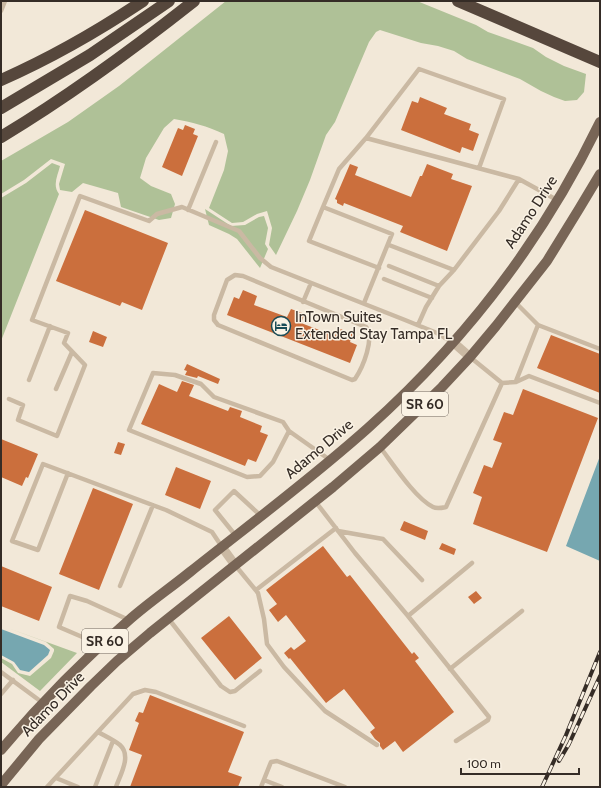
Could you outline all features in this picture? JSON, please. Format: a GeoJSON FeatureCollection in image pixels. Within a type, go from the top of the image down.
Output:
{"type":"FeatureCollection","features":[{"type":"Feature","properties":{"kind":"highway"},"geometry":{"type":"LineString","coordinates":[[1,80],[76,42],[144,1]]}},
{"type":"Feature","properties":{"kind":"highway"},"geometry":{"type":"LineString","coordinates":[[1,108],[51,79],[128,30],[169,1]]}},
{"type":"Feature","properties":{"kind":"highway"},"geometry":{"type":"LineString","coordinates":[[1,137],[89,80],[149,37],[194,1]]}},
{"type":"Feature","properties":{"kind":"highway"},"geometry":{"type":"LineString","coordinates":[[458,1],[600,62]]}},
{"type":"Feature","properties":{"kind":"highway"},"geometry":{"type":"LineString","coordinates":[[587,56],[600,55]]}},
{"type":"Feature","properties":{"kind":"main road","name":"Adamo Drive"},"geometry":{"type":"LineString","coordinates":[[1,750],[43,703],[129,620],[330,460],[397,401],[454,343],[527,248],[574,173],[600,122]]}},
{"type":"Feature","properties":{"kind":"main road","name":"Adamo Drive"},"geometry":{"type":"LineString","coordinates":[[1,786],[39,739],[81,696],[134,647],[168,618],[315,501],[380,447],[418,412],[470,357],[515,302],[558,244],[600,174]]}},
{"type":"Feature","properties":{"kind":"street"},"geometry":{"type":"LineString","coordinates":[[454,343],[470,357]]}},
{"type":"Feature","properties":{"kind":"street"},"geometry":{"type":"LineString","coordinates":[[222,547],[235,565]]}},
{"type":"Feature","properties":{"kind":"lane"},"geometry":{"type":"LineString","coordinates":[[1,12],[5,1]]}},
{"type":"Feature","properties":{"kind":"lane"},"geometry":{"type":"LineString","coordinates":[[379,268],[309,241],[339,169],[366,138],[419,68],[504,99],[479,168]]}},
{"type":"Feature","properties":{"kind":"lane"},"geometry":{"type":"LineString","coordinates":[[366,138],[519,179],[557,200]]}},
{"type":"Feature","properties":{"kind":"lane"},"geometry":{"type":"LineString","coordinates":[[188,210],[216,142]]}},
{"type":"Feature","properties":{"kind":"lane"},"geometry":{"type":"LineString","coordinates":[[418,325],[438,286],[454,270],[499,211],[519,179]]}},
{"type":"Feature","properties":{"kind":"lane"},"geometry":{"type":"LineString","coordinates":[[9,399],[23,405],[18,420],[57,436],[85,365],[64,344],[68,333],[32,320],[80,196],[148,221],[157,214],[182,207],[239,231],[260,258],[271,267],[418,325],[437,333],[454,343]]}},
{"type":"Feature","properties":{"kind":"lane"},"geometry":{"type":"LineString","coordinates":[[323,207],[392,234],[389,245],[364,303]]}},
{"type":"Feature","properties":{"kind":"lane"},"geometry":{"type":"LineString","coordinates":[[389,245],[454,270]]}},
{"type":"Feature","properties":{"kind":"lane"},"geometry":{"type":"LineString","coordinates":[[389,266],[438,286]]}},
{"type":"Feature","properties":{"kind":"lane"},"geometry":{"type":"LineString","coordinates":[[243,276],[303,302],[366,327],[369,330],[370,343],[355,379],[352,380],[218,325],[214,320],[214,315],[227,280],[231,277],[243,276]]}},
{"type":"Feature","properties":{"kind":"lane"},"geometry":{"type":"LineString","coordinates":[[384,279],[432,298]]}},
{"type":"Feature","properties":{"kind":"lane"},"geometry":{"type":"LineString","coordinates":[[303,302],[311,283]]}},
{"type":"Feature","properties":{"kind":"lane"},"geometry":{"type":"LineString","coordinates":[[515,302],[538,325],[600,349]]}},
{"type":"Feature","properties":{"kind":"lane"},"geometry":{"type":"LineString","coordinates":[[516,382],[538,325]]}},
{"type":"Feature","properties":{"kind":"lane"},"geometry":{"type":"LineString","coordinates":[[29,380],[50,326]]}},
{"type":"Feature","properties":{"kind":"lane"},"geometry":{"type":"LineString","coordinates":[[56,389],[72,352]]}},
{"type":"Feature","properties":{"kind":"lane"},"geometry":{"type":"LineString","coordinates":[[470,357],[502,383],[516,382],[529,376],[600,403]]}},
{"type":"Feature","properties":{"kind":"lane"},"geometry":{"type":"LineString","coordinates":[[289,430],[272,462],[260,476],[247,477],[129,430],[153,373],[176,375],[202,384],[214,397],[283,422],[289,430],[330,460]]}},
{"type":"Feature","properties":{"kind":"lane"},"geometry":{"type":"LineString","coordinates":[[380,447],[417,494],[433,507],[446,507],[502,383]]}},
{"type":"Feature","properties":{"kind":"lane"},"geometry":{"type":"LineString","coordinates":[[68,473],[38,550],[12,541],[43,464],[68,473],[153,505],[212,532],[222,547]]}},
{"type":"Feature","properties":{"kind":"lane"},"geometry":{"type":"LineString","coordinates":[[236,536],[215,510],[234,491],[261,516]]}},
{"type":"Feature","properties":{"kind":"lane"},"geometry":{"type":"LineString","coordinates":[[315,501],[355,553],[489,717],[488,720],[456,741]]}},
{"type":"Feature","properties":{"kind":"lane"},"geometry":{"type":"LineString","coordinates":[[120,586],[153,505]]}},
{"type":"Feature","properties":{"kind":"lane"},"geometry":{"type":"LineString","coordinates":[[256,590],[337,529],[383,539],[422,580]]}},
{"type":"Feature","properties":{"kind":"lane"},"geometry":{"type":"LineString","coordinates":[[408,616],[472,563]]}},
{"type":"Feature","properties":{"kind":"lane"},"geometry":{"type":"LineString","coordinates":[[235,565],[258,592],[264,619],[267,644],[284,667],[325,711],[377,745]]}},
{"type":"Feature","properties":{"kind":"lane"},"geometry":{"type":"LineString","coordinates":[[101,646],[59,627],[70,596],[87,601],[129,620]]}},
{"type":"Feature","properties":{"kind":"lane"},"geometry":{"type":"LineString","coordinates":[[450,669],[522,611]]}},
{"type":"Feature","properties":{"kind":"lane"},"geometry":{"type":"LineString","coordinates":[[168,618],[221,686],[230,692],[235,691],[260,671]]}},
{"type":"Feature","properties":{"kind":"lane"},"geometry":{"type":"LineString","coordinates":[[1,672],[43,703]]}},
{"type":"Feature","properties":{"kind":"lane"},"geometry":{"type":"LineString","coordinates":[[1,694],[13,680]]}},
{"type":"Feature","properties":{"kind":"lane"},"geometry":{"type":"LineString","coordinates":[[48,787],[133,694],[145,690],[156,692],[244,726]]}},
{"type":"Feature","properties":{"kind":"lane"},"geometry":{"type":"LineString","coordinates":[[98,732],[121,746],[125,754],[126,761],[116,787]]}},
{"type":"Feature","properties":{"kind":"lane"},"geometry":{"type":"LineString","coordinates":[[95,787],[113,742]]}},
{"type":"Feature","properties":{"kind":"lane"},"geometry":{"type":"LineString","coordinates":[[261,787],[271,762],[277,761],[345,787]]}},
{"type":"Feature","properties":{"kind":"lane"},"geometry":{"type":"LineString","coordinates":[[56,778],[78,787]]}},
{"type":"Feature","properties":{"kind":"lane"},"geometry":{"type":"LineString","coordinates":[[264,780],[282,787]]}},
{"type":"Feature","properties":{"kind":"green space"},"geometry":{"type":"Polygon","coordinates":[[[226,1],[417,1],[476,25],[488,32],[533,48],[546,57],[564,66],[586,74],[584,92],[577,100],[565,101],[541,91],[520,79],[467,59],[454,51],[421,43],[380,30],[376,32],[369,42],[335,122],[326,135],[310,180],[276,255],[269,245],[272,228],[267,211],[257,214],[243,222],[232,223],[209,208],[224,170],[228,151],[224,134],[187,121],[174,119],[164,128],[146,158],[140,178],[151,186],[171,194],[175,204],[171,218],[159,220],[121,207],[118,193],[83,183],[72,192],[60,190],[59,184],[65,164],[51,159],[24,180],[1,194],[1,161],[68,122],[119,86],[226,1]]]}},
{"type":"Feature","properties":{"kind":"green space"},"geometry":{"type":"Polygon","coordinates":[[[52,163],[60,166],[56,184],[59,194],[1,341],[1,198],[26,183],[52,163]]]}},
{"type":"Feature","properties":{"kind":"green space"},"geometry":{"type":"Polygon","coordinates":[[[205,209],[231,226],[245,225],[259,217],[264,216],[268,228],[265,244],[268,249],[260,268],[237,239],[209,225],[205,209]]]}},
{"type":"Feature","properties":{"kind":"green space"},"geometry":{"type":"Polygon","coordinates":[[[8,628],[77,653],[40,691],[1,662],[1,658],[12,664],[18,673],[30,676],[51,658],[54,649],[46,642],[8,628]]]}},
{"type":"Feature","properties":{"kind":"water"},"geometry":{"type":"Polygon","coordinates":[[[600,456],[600,561],[566,546],[600,456]]]}},
{"type":"Feature","properties":{"kind":"water"},"geometry":{"type":"Polygon","coordinates":[[[1,629],[44,645],[50,650],[48,655],[29,672],[20,670],[14,662],[1,655],[1,629]]]}},
{"type":"Feature","properties":{"kind":"building"},"geometry":{"type":"Polygon","coordinates":[[[420,97],[447,108],[444,114],[471,124],[469,130],[479,134],[473,151],[462,147],[460,153],[401,130],[412,101],[418,103],[420,97]]]}},
{"type":"Feature","properties":{"kind":"building"},"geometry":{"type":"Polygon","coordinates":[[[185,125],[195,129],[193,134],[198,136],[182,176],[162,167],[178,128],[183,130],[185,125]]]}},
{"type":"Feature","properties":{"kind":"building"},"geometry":{"type":"Polygon","coordinates":[[[350,164],[358,167],[355,175],[411,197],[427,164],[453,174],[451,179],[472,186],[447,251],[400,232],[403,226],[344,203],[343,206],[337,203],[337,200],[335,199],[350,164]]]}},
{"type":"Feature","properties":{"kind":"building"},"geometry":{"type":"Polygon","coordinates":[[[85,210],[168,243],[142,310],[122,302],[120,306],[56,281],[85,210]]]}},
{"type":"Feature","properties":{"kind":"building","name":"InTown Suites Extended Stay Tampa FL"},"geometry":{"type":"Polygon","coordinates":[[[243,290],[257,296],[254,305],[287,317],[291,309],[305,314],[301,323],[335,336],[338,328],[353,334],[350,342],[357,345],[350,363],[227,315],[234,297],[239,299],[243,290]]]}},
{"type":"Feature","properties":{"kind":"building"},"geometry":{"type":"Polygon","coordinates":[[[93,331],[107,337],[103,347],[89,342],[93,331]]]}},
{"type":"Feature","properties":{"kind":"building"},"geometry":{"type":"Polygon","coordinates":[[[551,335],[600,354],[600,393],[537,368],[551,335]]]}},
{"type":"Feature","properties":{"kind":"building"},"geometry":{"type":"Polygon","coordinates":[[[187,364],[220,379],[218,384],[198,376],[197,378],[185,375],[187,371],[184,370],[187,364]]]}},
{"type":"Feature","properties":{"kind":"building"},"geometry":{"type":"Polygon","coordinates":[[[182,381],[194,385],[189,396],[228,411],[230,407],[242,411],[240,417],[262,426],[260,432],[268,435],[256,462],[248,459],[245,466],[141,424],[159,384],[177,392],[182,381]]]}},
{"type":"Feature","properties":{"kind":"building"},"geometry":{"type":"Polygon","coordinates":[[[523,389],[598,418],[547,552],[473,524],[482,497],[473,493],[484,465],[492,468],[502,443],[493,440],[504,412],[513,415],[523,389]]]}},
{"type":"Feature","properties":{"kind":"building"},"geometry":{"type":"Polygon","coordinates":[[[1,439],[38,454],[28,478],[26,477],[22,486],[1,477],[1,439]]]}},
{"type":"Feature","properties":{"kind":"building"},"geometry":{"type":"Polygon","coordinates":[[[118,442],[125,444],[121,455],[114,453],[118,442]]]}},
{"type":"Feature","properties":{"kind":"building"},"geometry":{"type":"Polygon","coordinates":[[[176,467],[211,481],[200,509],[165,495],[176,467]]]}},
{"type":"Feature","properties":{"kind":"building"},"geometry":{"type":"Polygon","coordinates":[[[93,488],[133,504],[99,590],[59,574],[93,488]]]}},
{"type":"Feature","properties":{"kind":"building"},"geometry":{"type":"Polygon","coordinates":[[[404,521],[428,531],[425,540],[400,530],[404,521]]]}},
{"type":"Feature","properties":{"kind":"building"},"geometry":{"type":"Polygon","coordinates":[[[442,543],[456,549],[454,555],[439,549],[442,543]]]}},
{"type":"Feature","properties":{"kind":"building"},"geometry":{"type":"Polygon","coordinates":[[[323,546],[347,577],[350,575],[412,654],[414,652],[419,658],[415,661],[454,712],[403,752],[395,741],[383,750],[380,743],[370,732],[375,728],[344,689],[326,703],[290,658],[289,659],[284,653],[291,647],[294,650],[306,641],[286,615],[278,622],[269,610],[277,604],[266,590],[323,546]]]}},
{"type":"Feature","properties":{"kind":"building"},"geometry":{"type":"Polygon","coordinates":[[[1,566],[52,587],[39,621],[1,606],[1,566]]]}},
{"type":"Feature","properties":{"kind":"building"},"geometry":{"type":"Polygon","coordinates":[[[476,591],[482,598],[474,604],[468,597],[476,591]]]}},
{"type":"Feature","properties":{"kind":"building"},"geometry":{"type":"Polygon","coordinates":[[[229,616],[262,658],[235,680],[201,638],[229,616]]]}},
{"type":"Feature","properties":{"kind":"building"},"geometry":{"type":"Polygon","coordinates":[[[150,695],[244,732],[228,772],[242,777],[238,787],[130,787],[142,755],[129,750],[139,723],[135,721],[139,712],[143,713],[150,695]]]}},
{"type":"Feature","properties":{"kind":"railway"},"geometry":{"type":"LineString","coordinates":[[542,787],[566,735],[600,652]]}},
{"type":"Feature","properties":{"kind":"railway"},"geometry":{"type":"LineString","coordinates":[[559,761],[569,744],[600,676]]}},
{"type":"Feature","properties":{"kind":"place","name":"InTown Suites Extended Stay Tampa FL"},"geometry":{"type":"Point","coordinates":[281,326]}}]}
